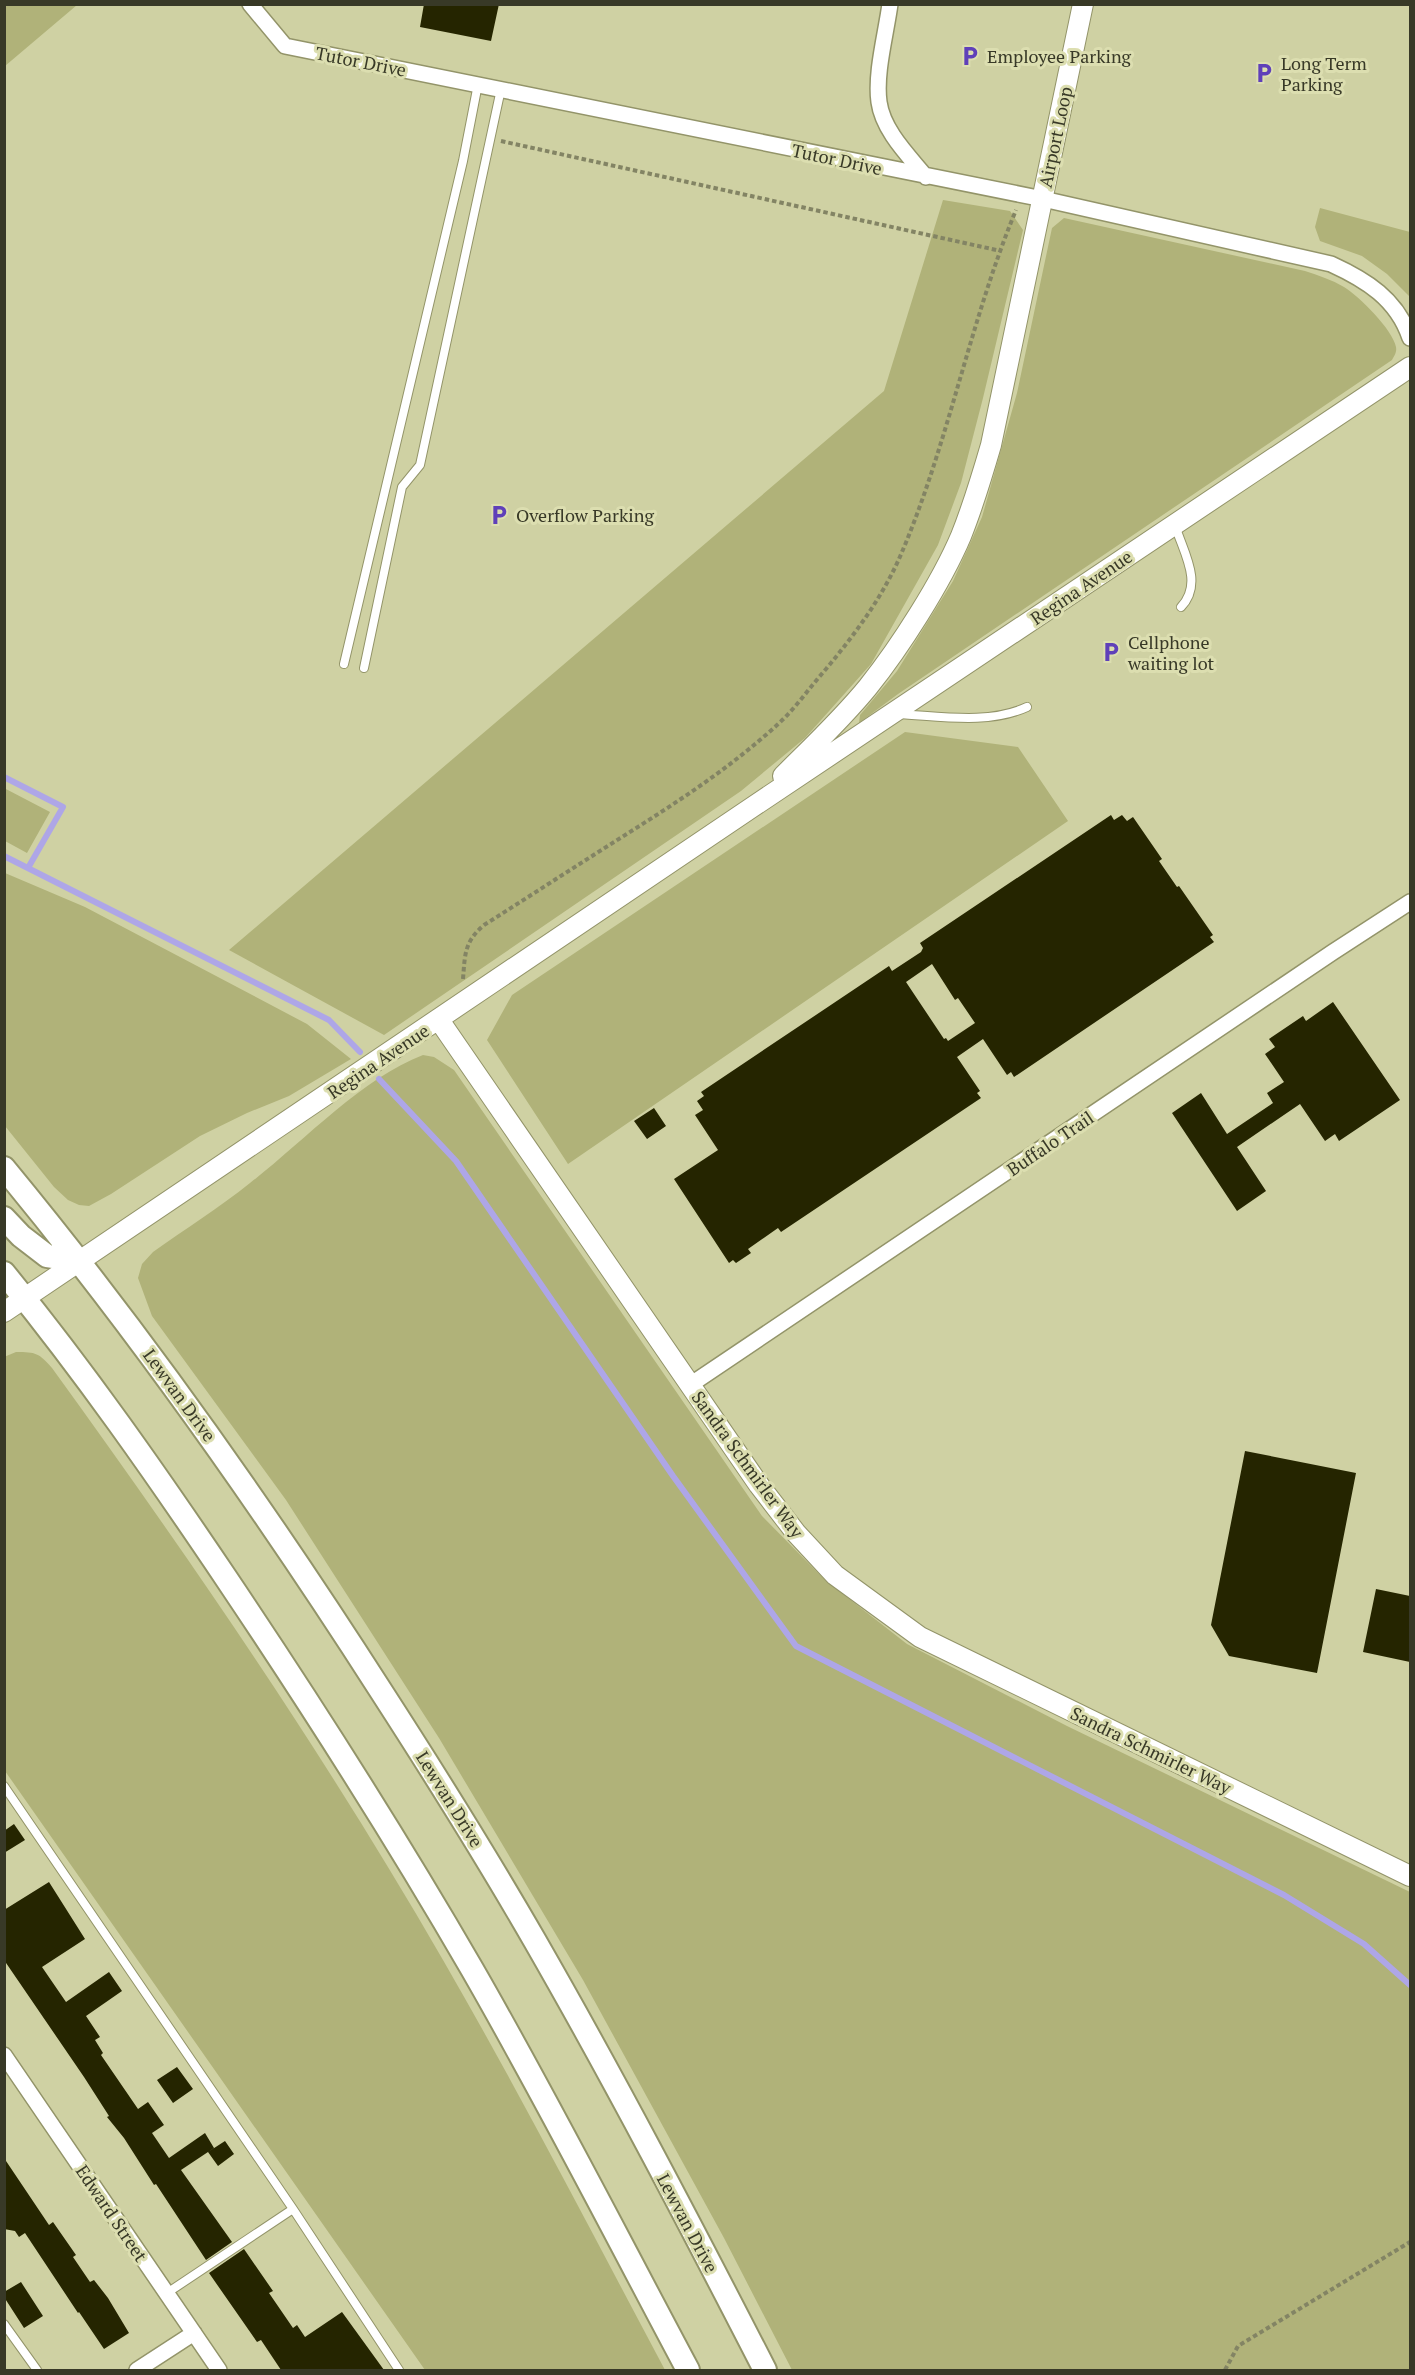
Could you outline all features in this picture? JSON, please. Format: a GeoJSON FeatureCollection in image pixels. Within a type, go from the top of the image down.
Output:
{"type":"FeatureCollection","features":[{"type":"Feature","properties":{"kind":"main road","name":"Lewvan Drive"},"geometry":{"type":"LineString","coordinates":[[4,1168],[81,1261],[170,1380],[303,1570],[458,1810],[610,2075],[765,2370]]}},
{"type":"Feature","properties":{"kind":"main road"},"geometry":{"type":"LineString","coordinates":[[4,1218],[21,1236],[47,1256],[81,1261]]}},
{"type":"Feature","properties":{"kind":"main road"},"geometry":{"type":"LineString","coordinates":[[4,1273],[94,1387],[166,1490],[306,1696],[399,1845],[479,1981],[688,2370]]}},
{"type":"Feature","properties":{"kind":"street","name":"Tutor Drive"},"geometry":{"type":"LineString","coordinates":[[250,4],[285,46],[1043,199],[1331,264],[1378,290],[1394,307],[1407,327],[1410,338]]}},
{"type":"Feature","properties":{"kind":"street"},"geometry":{"type":"LineString","coordinates":[[890,4],[880,71],[879,102],[891,132],[926,177]]}},
{"type":"Feature","properties":{"kind":"street","name":"Airport Loop"},"geometry":{"type":"LineString","coordinates":[[1043,199],[1083,4]]}},
{"type":"Feature","properties":{"kind":"street","name":"Regina Avenue"},"geometry":{"type":"LineString","coordinates":[[751,808],[828,732],[868,686],[932,591],[960,537],[977,494],[991,445],[1043,199]]}},
{"type":"Feature","properties":{"kind":"street","name":"Regina Avenue"},"geometry":{"type":"LineString","coordinates":[[4,1312],[751,808],[1410,368]]}},
{"type":"Feature","properties":{"kind":"street","name":"Buffalo Trail"},"geometry":{"type":"LineString","coordinates":[[690,1385],[1410,902]]}},
{"type":"Feature","properties":{"kind":"street","name":"Sandra Schmirler Way"},"geometry":{"type":"LineString","coordinates":[[439,1020],[759,1485],[796,1533],[835,1575],[920,1637],[1410,1876]]}},
{"type":"Feature","properties":{"kind":"street","name":"Edward Street"},"geometry":{"type":"LineString","coordinates":[[4,2055],[219,2370]]}},
{"type":"Feature","properties":{"kind":"street"},"geometry":{"type":"LineString","coordinates":[[137,2370],[194,2333]]}},
{"type":"Feature","properties":{"kind":"lane"},"geometry":{"type":"LineString","coordinates":[[344,664],[463,161],[478,84]]}},
{"type":"Feature","properties":{"kind":"lane"},"geometry":{"type":"LineString","coordinates":[[364,668],[402,487],[420,465],[492,139],[501,88]]}},
{"type":"Feature","properties":{"kind":"lane"},"geometry":{"type":"LineString","coordinates":[[1174,525],[1193,577],[1190,594],[1181,607]]}},
{"type":"Feature","properties":{"kind":"lane"},"geometry":{"type":"LineString","coordinates":[[894,714],[975,718],[1008,713],[1027,706]]}},
{"type":"Feature","properties":{"kind":"lane"},"geometry":{"type":"LineString","coordinates":[[4,1786],[293,2209],[399,2370]]}},
{"type":"Feature","properties":{"kind":"lane"},"geometry":{"type":"LineString","coordinates":[[167,2293],[293,2209]]}},
{"type":"Feature","properties":{"kind":"lane"},"geometry":{"type":"LineString","coordinates":[[4,2324],[37,2370]]}},
{"type":"Feature","properties":{"kind":"path"},"geometry":{"type":"LineString","coordinates":[[492,139],[1001,251]]}},
{"type":"Feature","properties":{"kind":"path"},"geometry":{"type":"LineString","coordinates":[[470,999],[462,987],[468,943],[475,933],[736,760],[779,723],[861,624],[884,589],[902,552],[938,452],[1001,251],[1022,195]]}},
{"type":"Feature","properties":{"kind":"path"},"geometry":{"type":"LineString","coordinates":[[1225,2370],[1238,2346],[1410,2242]]}},
{"type":"Feature","properties":{"kind":"green space"},"geometry":{"type":"Polygon","coordinates":[[[5,4],[77,4],[77,5],[5,66],[5,4]]]}},
{"type":"Feature","properties":{"kind":"green space"},"geometry":{"type":"Polygon","coordinates":[[[943,200],[1010,211],[1023,230],[983,398],[961,483],[938,545],[871,664],[805,738],[741,791],[384,1035],[229,950],[884,391],[943,200]]]}},
{"type":"Feature","properties":{"kind":"green space"},"geometry":{"type":"Polygon","coordinates":[[[1320,208],[1410,232],[1410,297],[1387,274],[1362,256],[1320,241],[1315,227],[1320,208]]]}},
{"type":"Feature","properties":{"kind":"green space"},"geometry":{"type":"Polygon","coordinates":[[[1064,218],[1305,271],[1325,278],[1350,291],[1366,305],[1394,340],[1395,354],[1392,360],[898,694],[859,723],[860,715],[897,671],[953,581],[982,517],[1017,393],[1052,228],[1064,218]]]}},
{"type":"Feature","properties":{"kind":"green space"},"geometry":{"type":"Polygon","coordinates":[[[905,732],[1018,747],[1068,821],[568,1164],[487,1040],[512,995],[905,732]]]}},
{"type":"Feature","properties":{"kind":"green space"},"geometry":{"type":"Polygon","coordinates":[[[4,788],[50,812],[27,853],[5,841],[4,788]]]}},
{"type":"Feature","properties":{"kind":"green space"},"geometry":{"type":"Polygon","coordinates":[[[5,873],[85,907],[307,1024],[351,1059],[289,1096],[200,1136],[89,1206],[68,1200],[54,1187],[5,1126],[5,873]]]}},
{"type":"Feature","properties":{"kind":"green space"},"geometry":{"type":"Polygon","coordinates":[[[423,1055],[434,1057],[454,1070],[762,1516],[825,1580],[907,1644],[1067,1726],[1410,1892],[1410,2370],[792,2370],[724,2238],[583,1980],[439,1738],[286,1500],[152,1316],[138,1278],[142,1264],[153,1252],[238,1192],[355,1095],[400,1065],[423,1055]]]}},
{"type":"Feature","properties":{"kind":"green space"},"geometry":{"type":"Polygon","coordinates":[[[16,1352],[37,1354],[52,1368],[206,1586],[352,1808],[472,2011],[665,2370],[425,2370],[5,1771],[4,1357],[16,1352]]]}},
{"type":"Feature","properties":{"kind":"building"},"geometry":{"type":"Polygon","coordinates":[[[424,4],[499,4],[491,41],[420,27],[424,4]]]}},
{"type":"Feature","properties":{"kind":"building"},"geometry":{"type":"Polygon","coordinates":[[[1111,815],[1114,820],[1122,815],[1127,821],[1133,817],[1162,859],[1159,861],[1213,935],[1210,937],[1214,942],[1014,1077],[1011,1072],[1007,1075],[983,1039],[957,1057],[980,1091],[977,1093],[981,1098],[781,1232],[778,1228],[748,1249],[751,1253],[736,1263],[733,1260],[729,1263],[674,1179],[718,1150],[695,1115],[703,1110],[697,1101],[704,1096],[701,1092],[889,966],[892,971],[921,952],[923,948],[920,943],[1111,815]],[[932,964],[906,982],[944,1039],[948,1041],[975,1023],[958,998],[955,1000],[932,964]]]}},
{"type":"Feature","properties":{"kind":"building"},"geometry":{"type":"Polygon","coordinates":[[[1333,1002],[1400,1100],[1339,1141],[1335,1134],[1325,1141],[1300,1104],[1237,1147],[1266,1191],[1237,1211],[1172,1113],[1201,1093],[1227,1134],[1273,1103],[1267,1093],[1284,1082],[1265,1054],[1275,1047],[1269,1039],[1303,1016],[1306,1021],[1333,1002]]]}},
{"type":"Feature","properties":{"kind":"building"},"geometry":{"type":"Polygon","coordinates":[[[654,1108],[666,1126],[647,1139],[634,1121],[654,1108]]]}},
{"type":"Feature","properties":{"kind":"building"},"geometry":{"type":"Polygon","coordinates":[[[1245,1451],[1356,1473],[1317,1673],[1229,1656],[1211,1625],[1245,1451]]]}},
{"type":"Feature","properties":{"kind":"building"},"geometry":{"type":"Polygon","coordinates":[[[1376,1589],[1410,1596],[1410,1662],[1363,1652],[1376,1589]]]}},
{"type":"Feature","properties":{"kind":"building"},"geometry":{"type":"Polygon","coordinates":[[[14,1824],[25,1840],[4,1853],[4,1831],[14,1824]]]}},
{"type":"Feature","properties":{"kind":"building"},"geometry":{"type":"Polygon","coordinates":[[[49,1882],[85,1939],[42,1967],[66,2002],[109,1972],[122,1991],[86,2016],[100,2037],[95,2040],[103,2053],[101,2055],[138,2109],[148,2102],[164,2125],[152,2133],[169,2158],[205,2133],[214,2148],[181,2170],[232,2242],[206,2260],[156,2184],[154,2185],[124,2138],[107,2117],[109,2116],[84,2077],[4,1960],[4,1910],[49,1882]]]}},
{"type":"Feature","properties":{"kind":"building"},"geometry":{"type":"Polygon","coordinates":[[[177,2067],[193,2089],[173,2103],[157,2080],[177,2067]]]}},
{"type":"Feature","properties":{"kind":"building"},"geometry":{"type":"Polygon","coordinates":[[[225,2141],[234,2154],[218,2166],[208,2152],[225,2141]]]}},
{"type":"Feature","properties":{"kind":"building"},"geometry":{"type":"Polygon","coordinates":[[[4,2158],[49,2225],[53,2222],[76,2255],[73,2257],[90,2282],[94,2280],[108,2298],[129,2333],[104,2349],[25,2233],[19,2237],[15,2231],[4,2229],[4,2158]]]}},
{"type":"Feature","properties":{"kind":"building"},"geometry":{"type":"Polygon","coordinates":[[[244,2249],[273,2291],[269,2293],[293,2328],[297,2325],[305,2337],[342,2312],[384,2370],[281,2370],[261,2340],[257,2342],[209,2273],[244,2249]]]}},
{"type":"Feature","properties":{"kind":"building"},"geometry":{"type":"Polygon","coordinates":[[[21,2282],[43,2316],[24,2328],[4,2297],[4,2292],[21,2282]]]}},
{"type":"Feature","properties":{"kind":"waterway"},"geometry":{"type":"LineString","coordinates":[[4,777],[63,807],[28,868]]}},
{"type":"Feature","properties":{"kind":"waterway"},"geometry":{"type":"LineString","coordinates":[[4,856],[329,1020],[360,1052]]}},
{"type":"Feature","properties":{"kind":"waterway"},"geometry":{"type":"LineString","coordinates":[[379,1079],[456,1161],[673,1476],[796,1646],[1284,1895],[1364,1944],[1410,1985]]}},
{"type":"Feature","properties":{"kind":"place","name":"Employee Parking"},"geometry":{"type":"Point","coordinates":[970,56]}},
{"type":"Feature","properties":{"kind":"place","name":"Long Term Parking"},"geometry":{"type":"Point","coordinates":[1264,73]}},
{"type":"Feature","properties":{"kind":"place","name":"Overflow Parking"},"geometry":{"type":"Point","coordinates":[499,515]}},
{"type":"Feature","properties":{"kind":"place","name":"Cellphone waiting lot"},"geometry":{"type":"Point","coordinates":[1111,652]}}]}
